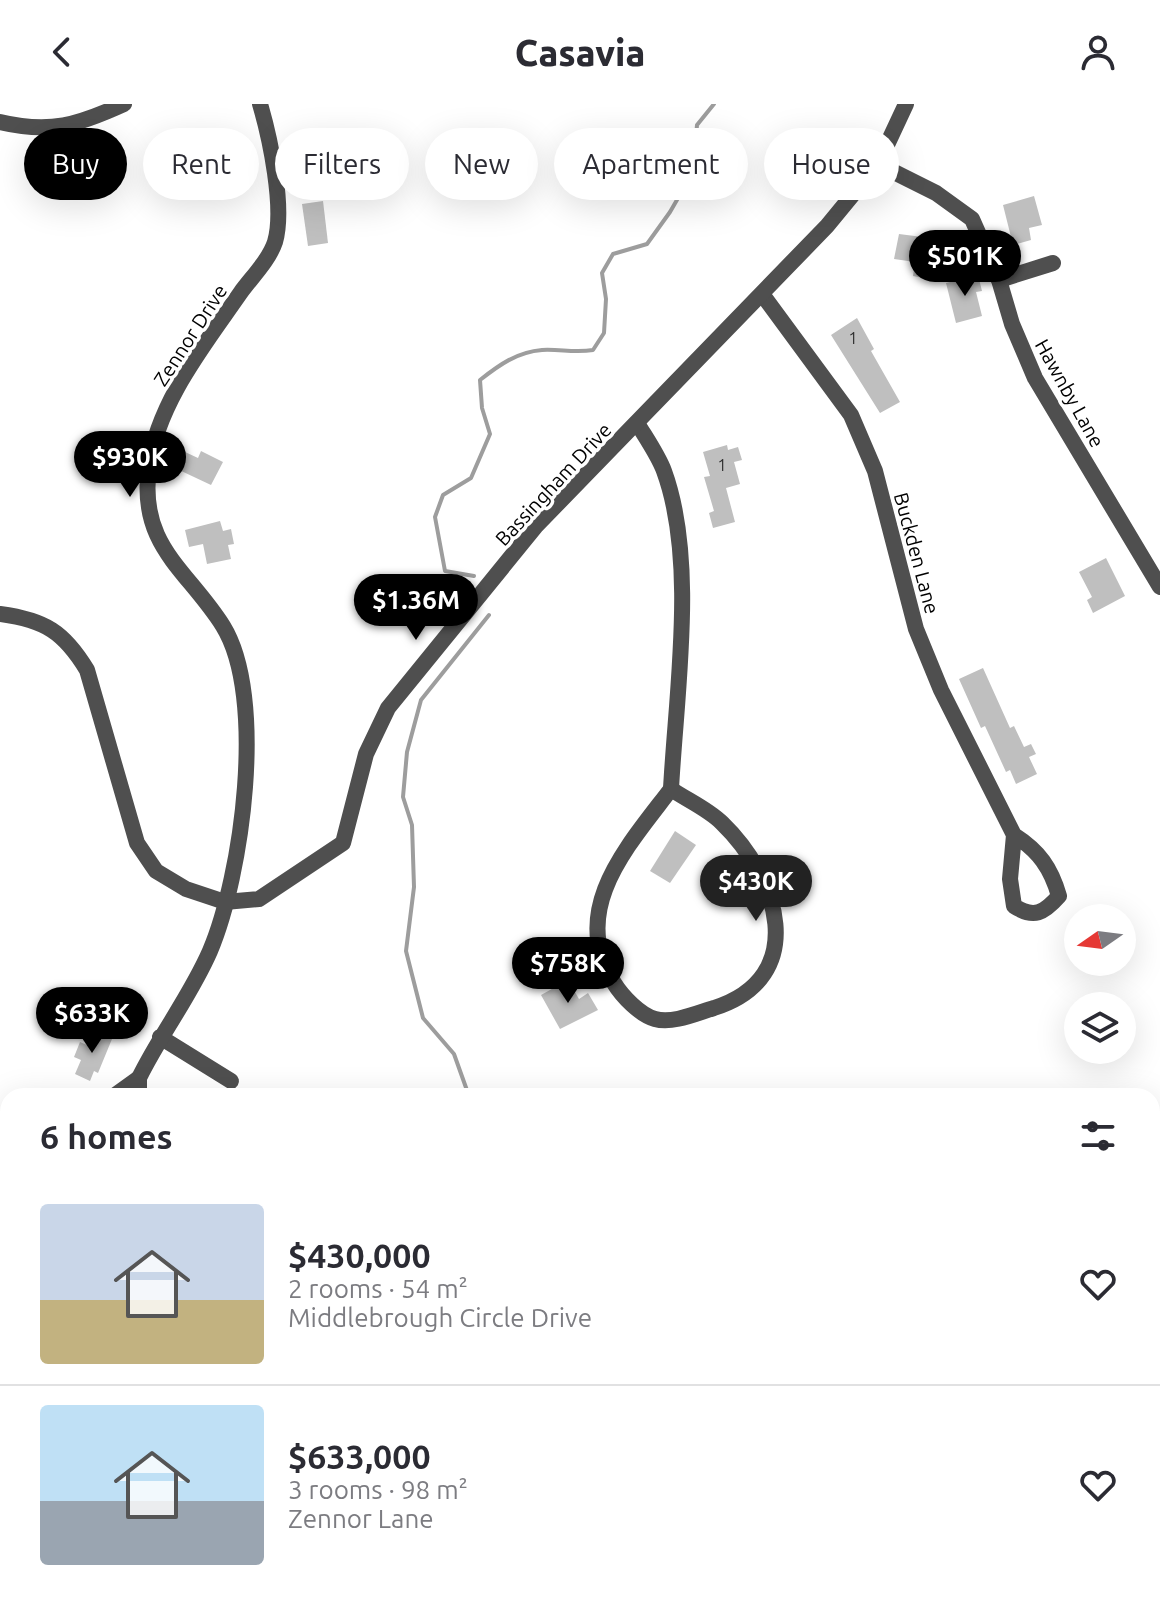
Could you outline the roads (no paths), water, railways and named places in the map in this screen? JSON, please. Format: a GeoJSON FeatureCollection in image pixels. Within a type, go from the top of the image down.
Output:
{"type":"FeatureCollection","features":[{"type":"Feature","properties":{"kind":"street"},"geometry":{"type":"LineString","coordinates":[[0,122],[34,130],[75,125],[124,104]]}},
{"type":"Feature","properties":{"kind":"street","name":"Zennor Drive"},"geometry":{"type":"LineString","coordinates":[[139,1078],[210,951],[238,849],[244,785],[243,678],[224,628],[160,546],[153,525],[148,472],[153,444],[165,412],[209,339],[275,243],[276,199],[260,104]]}},
{"type":"Feature","properties":{"kind":"street","name":"Bassingham Drive"},"geometry":{"type":"LineString","coordinates":[[895,128],[906,104]]}},
{"type":"Feature","properties":{"kind":"street","name":"Hawnby Lane"},"geometry":{"type":"LineString","coordinates":[[899,174],[936,193],[972,219],[999,280],[1012,324],[1035,378],[1160,587]]}},
{"type":"Feature","properties":{"kind":"street","name":"Bassingham Drive"},"geometry":{"type":"LineString","coordinates":[[0,614],[55,630],[73,648],[87,670],[137,843],[156,871],[186,889],[225,902],[259,899],[343,843],[366,754],[388,708],[536,526],[762,294],[848,200]]}},
{"type":"Feature","properties":{"kind":"street"},"geometry":{"type":"LineString","coordinates":[[999,280],[1053,263]]}},
{"type":"Feature","properties":{"kind":"street","name":"Buckden Lane"},"geometry":{"type":"LineString","coordinates":[[762,294],[851,415],[875,471],[916,629],[941,690],[1014,835],[1034,848],[1053,874],[1059,896],[1047,910],[1038,914],[1027,914],[1014,906],[1010,879],[1014,835]]}},
{"type":"Feature","properties":{"kind":"street"},"geometry":{"type":"LineString","coordinates":[[637,423],[663,468],[676,509],[683,564],[671,789],[625,850],[600,902],[596,942],[604,967],[617,989],[655,1019],[677,1018],[734,1001],[758,982],[775,957],[773,901],[750,861],[721,822],[671,789]]}},
{"type":"Feature","properties":{"kind":"street"},"geometry":{"type":"LineString","coordinates":[[160,1037],[231,1081]]}},
{"type":"Feature","properties":{"kind":"street"},"geometry":{"type":"LineString","coordinates":[[125,1088],[139,1078]]}},
{"type":"Feature","properties":{"kind":"street"},"geometry":{"type":"LineString","coordinates":[[139,1078],[139,1088]]}},
{"type":"Feature","properties":{"kind":"waterway"},"geometry":{"type":"LineString","coordinates":[[474,576],[445,571],[435,517],[443,495],[471,478],[490,434],[482,408],[480,380],[501,364],[524,353],[593,350],[604,333],[606,299],[602,273],[613,254],[647,244],[670,212],[693,172],[697,125],[714,104]]}},
{"type":"Feature","properties":{"kind":"waterway"},"geometry":{"type":"LineString","coordinates":[[466,1088],[454,1054],[423,1018],[406,951],[414,887],[412,825],[403,797],[407,752],[421,700],[489,615]]}}]}
